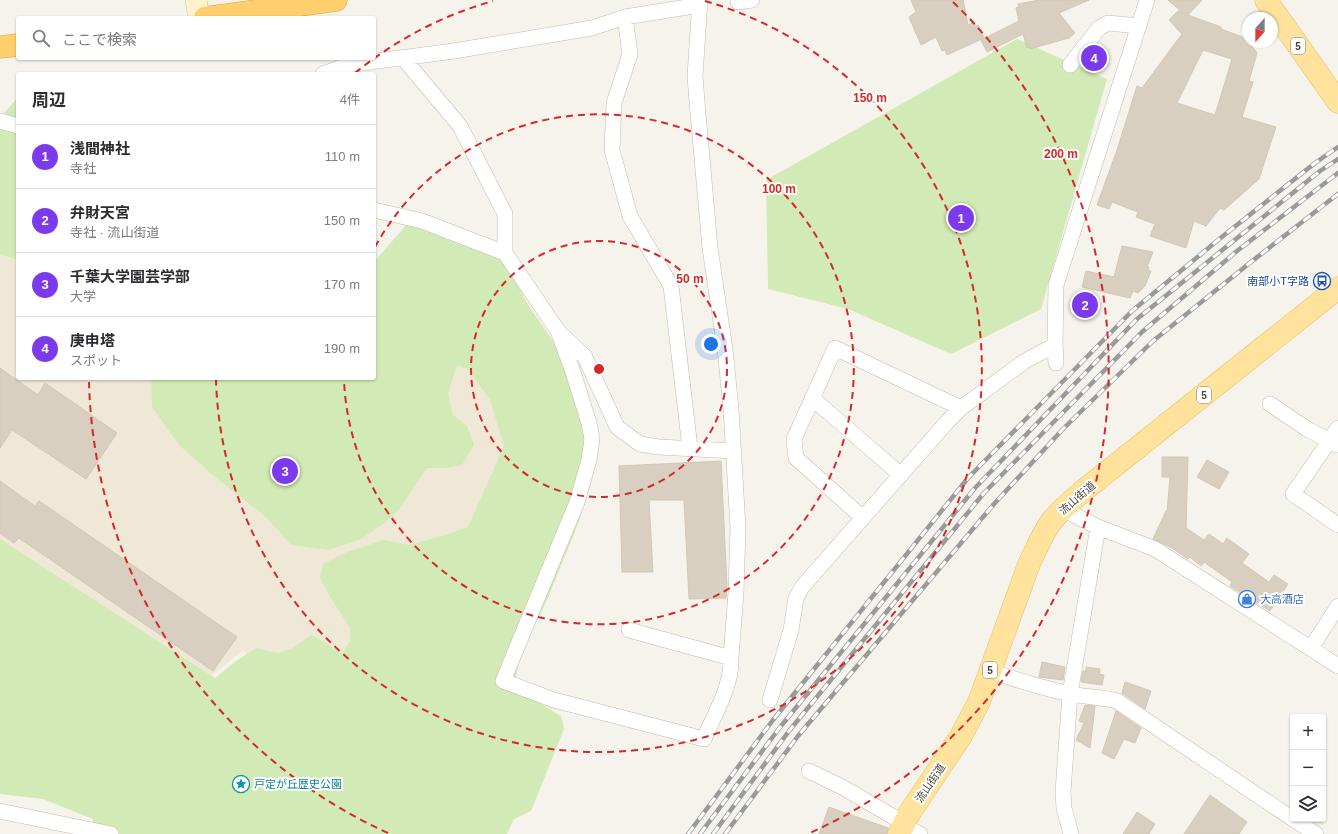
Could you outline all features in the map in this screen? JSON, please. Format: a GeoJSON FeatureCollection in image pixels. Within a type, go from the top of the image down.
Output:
{"type":"FeatureCollection","features":[{"type":"Feature","properties":{"kind":"highway"},"geometry":{"type":"LineString","coordinates":[[216,16],[291,3],[336,0]]}},
{"type":"Feature","properties":{"kind":"highway"},"geometry":{"type":"LineString","coordinates":[[0,47],[16,45]]}},
{"type":"Feature","properties":{"kind":"main road","name":"5"},"geometry":{"type":"LineString","coordinates":[[1266,0],[1334,97]]}},
{"type":"Feature","properties":{"kind":"main road","name":"流山街道"},"geometry":{"type":"LineString","coordinates":[[906,829],[910,812],[967,725],[979,702],[1029,564],[1051,522],[1062,509],[1338,288]]}},
{"type":"Feature","properties":{"kind":"street"},"geometry":{"type":"LineString","coordinates":[[196,0],[199,16]]}},
{"type":"Feature","properties":{"kind":"street"},"geometry":{"type":"LineString","coordinates":[[738,0],[738,2],[752,0]]}},
{"type":"Feature","properties":{"kind":"street"},"geometry":{"type":"LineString","coordinates":[[1056,363],[1056,285],[1147,0]]}},
{"type":"Feature","properties":{"kind":"street"},"geometry":{"type":"LineString","coordinates":[[330,72],[347,65],[454,51],[592,28],[625,17],[700,3],[695,76],[696,96],[710,248],[725,348],[731,409],[738,528],[736,592],[731,667],[724,692],[704,738],[554,700],[503,681],[578,502],[589,460],[592,439],[589,423],[558,331]]}},
{"type":"Feature","properties":{"kind":"street"},"geometry":{"type":"LineString","coordinates":[[625,17],[630,54],[614,103],[612,150],[630,216],[670,286],[690,448]]}},
{"type":"Feature","properties":{"kind":"street"},"geometry":{"type":"LineString","coordinates":[[1070,65],[1099,28],[1108,23],[1139,26]]}},
{"type":"Feature","properties":{"kind":"street"},"geometry":{"type":"LineString","coordinates":[[403,58],[460,126],[505,214],[505,253],[558,331],[585,357],[617,427],[640,444],[659,447],[733,451]]}},
{"type":"Feature","properties":{"kind":"street"},"geometry":{"type":"LineString","coordinates":[[0,121],[16,125]]}},
{"type":"Feature","properties":{"kind":"street"},"geometry":{"type":"LineString","coordinates":[[376,210],[422,221],[505,253]]}},
{"type":"Feature","properties":{"kind":"street"},"geometry":{"type":"LineString","coordinates":[[770,700],[791,642],[791,630],[796,598],[802,586],[961,408],[1025,361],[1055,345],[1055,343]]}},
{"type":"Feature","properties":{"kind":"street"},"geometry":{"type":"LineString","coordinates":[[863,518],[796,458],[794,438],[835,348],[961,408]]}},
{"type":"Feature","properties":{"kind":"street"},"geometry":{"type":"LineString","coordinates":[[812,398],[901,475]]}},
{"type":"Feature","properties":{"kind":"street"},"geometry":{"type":"LineString","coordinates":[[1270,404],[1307,429],[1335,438],[1294,494],[1338,525]]}},
{"type":"Feature","properties":{"kind":"street"},"geometry":{"type":"LineString","coordinates":[[1062,509],[1098,527],[1155,549],[1338,666]]}},
{"type":"Feature","properties":{"kind":"street"},"geometry":{"type":"LineString","coordinates":[[1071,834],[1064,808],[1063,792],[1070,694],[1098,527]]}},
{"type":"Feature","properties":{"kind":"street"},"geometry":{"type":"LineString","coordinates":[[1311,648],[1338,606]]}},
{"type":"Feature","properties":{"kind":"street"},"geometry":{"type":"LineString","coordinates":[[629,630],[731,658]]}},
{"type":"Feature","properties":{"kind":"street"},"geometry":{"type":"LineString","coordinates":[[990,671],[1070,694],[1110,699],[1117,702],[1290,817]]}},
{"type":"Feature","properties":{"kind":"street"},"geometry":{"type":"LineString","coordinates":[[809,771],[844,788],[906,829]]}},
{"type":"Feature","properties":{"kind":"street"},"geometry":{"type":"LineString","coordinates":[[0,811],[112,834]]}},
{"type":"Feature","properties":{"kind":"street"},"geometry":{"type":"LineString","coordinates":[[1298,822],[1316,834]]}},
{"type":"Feature","properties":{"kind":"shaded area"},"geometry":{"type":"Polygon","coordinates":[[[0,130],[16,134],[16,380],[376,380],[376,273],[561,365],[496,689],[553,708],[523,785],[402,834],[243,650],[160,719],[0,622],[0,130]]]}},
{"type":"Feature","properties":{"kind":"green space"},"geometry":{"type":"Polygon","coordinates":[[[1017,39],[1107,79],[1041,309],[951,354],[848,309],[768,289],[766,180],[1017,39]]]}},
{"type":"Feature","properties":{"kind":"green space"},"geometry":{"type":"Polygon","coordinates":[[[16,99],[16,259],[0,254],[0,118],[16,99]]]}},
{"type":"Feature","properties":{"kind":"green space"},"geometry":{"type":"Polygon","coordinates":[[[407,224],[431,228],[505,261],[528,305],[565,358],[593,455],[580,519],[548,598],[521,654],[516,676],[518,691],[561,716],[564,729],[531,811],[514,819],[507,834],[90,834],[93,819],[43,799],[0,794],[0,539],[215,678],[236,661],[256,648],[278,653],[293,648],[311,635],[342,654],[350,641],[350,628],[329,595],[320,577],[323,564],[347,552],[384,540],[409,545],[468,527],[504,446],[490,400],[469,370],[457,365],[448,393],[453,415],[467,426],[474,445],[462,465],[444,468],[427,468],[399,510],[383,524],[361,539],[328,550],[291,545],[267,518],[214,476],[179,445],[152,407],[151,380],[376,380],[376,260],[407,224]]]}},
{"type":"Feature","properties":{"kind":"building"},"geometry":{"type":"Polygon","coordinates":[[[911,0],[963,0],[968,25],[974,22],[976,26],[978,25],[984,38],[947,55],[945,50],[942,51],[936,37],[921,45],[909,17],[916,12],[911,0]]]}},
{"type":"Feature","properties":{"kind":"building"},"geometry":{"type":"Polygon","coordinates":[[[1039,0],[1089,0],[1059,13],[1075,33],[1069,38],[1030,49],[1030,47],[1027,48],[1023,34],[987,52],[981,40],[1019,21],[1016,8],[1019,7],[1018,4],[1039,0]]]}},
{"type":"Feature","properties":{"kind":"building"},"geometry":{"type":"Polygon","coordinates":[[[1168,0],[1202,0],[1188,15],[1221,27],[1221,29],[1242,37],[1242,48],[1253,48],[1257,53],[1249,81],[1253,82],[1242,117],[1276,127],[1259,179],[1224,210],[1220,208],[1206,226],[1194,221],[1186,248],[1150,236],[1155,224],[1136,217],[1138,212],[1112,202],[1109,209],[1097,205],[1117,150],[1137,86],[1142,88],[1182,34],[1169,20],[1178,11],[1183,13],[1168,0]],[[1203,50],[1177,103],[1215,115],[1232,59],[1203,50]]]}},
{"type":"Feature","properties":{"kind":"building"},"geometry":{"type":"Polygon","coordinates":[[[955,206],[968,215],[961,225],[948,217],[955,206]]]}},
{"type":"Feature","properties":{"kind":"building"},"geometry":{"type":"Polygon","coordinates":[[[1122,246],[1153,252],[1147,267],[1149,267],[1148,270],[1151,271],[1145,286],[1138,293],[1133,291],[1130,298],[1082,287],[1086,271],[1114,277],[1122,246]]]}},
{"type":"Feature","properties":{"kind":"building"},"geometry":{"type":"Polygon","coordinates":[[[0,368],[38,395],[45,383],[117,433],[86,479],[12,430],[0,448],[0,368]]]}},
{"type":"Feature","properties":{"kind":"building"},"geometry":{"type":"Polygon","coordinates":[[[1162,457],[1188,457],[1186,528],[1204,540],[1209,534],[1223,544],[1227,538],[1249,554],[1242,563],[1269,582],[1274,575],[1288,584],[1270,611],[1230,586],[1232,582],[1204,562],[1201,566],[1190,557],[1188,559],[1172,548],[1153,539],[1167,511],[1170,477],[1162,477],[1162,457]]]}},
{"type":"Feature","properties":{"kind":"building"},"geometry":{"type":"Polygon","coordinates":[[[1207,460],[1229,472],[1219,489],[1197,477],[1207,460]]]}},
{"type":"Feature","properties":{"kind":"building"},"geometry":{"type":"Polygon","coordinates":[[[721,461],[727,587],[726,598],[689,599],[684,500],[649,500],[653,572],[622,572],[619,466],[721,461]]]}},
{"type":"Feature","properties":{"kind":"building"},"geometry":{"type":"Polygon","coordinates":[[[0,481],[35,506],[39,501],[237,637],[213,671],[19,538],[14,543],[0,533],[0,481]]]}},
{"type":"Feature","properties":{"kind":"building"},"geometry":{"type":"Polygon","coordinates":[[[1042,662],[1065,667],[1063,680],[1039,677],[1042,662]]]}},
{"type":"Feature","properties":{"kind":"building"},"geometry":{"type":"Polygon","coordinates":[[[1086,667],[1100,669],[1099,674],[1104,675],[1102,685],[1081,682],[1083,671],[1086,671],[1086,667]]]}},
{"type":"Feature","properties":{"kind":"building"},"geometry":{"type":"Polygon","coordinates":[[[1125,682],[1151,691],[1145,709],[1122,693],[1125,682]]]}},
{"type":"Feature","properties":{"kind":"building"},"geometry":{"type":"Polygon","coordinates":[[[1085,705],[1095,706],[1090,748],[1076,740],[1084,723],[1079,721],[1085,705]]]}},
{"type":"Feature","properties":{"kind":"building"},"geometry":{"type":"Polygon","coordinates":[[[1116,711],[1141,728],[1135,743],[1124,739],[1114,759],[1102,753],[1116,711]]]}},
{"type":"Feature","properties":{"kind":"building"},"geometry":{"type":"Polygon","coordinates":[[[1210,795],[1247,822],[1239,834],[1184,834],[1210,795]]]}},
{"type":"Feature","properties":{"kind":"building"},"geometry":{"type":"Polygon","coordinates":[[[829,807],[888,828],[887,834],[819,834],[829,807]]]}},
{"type":"Feature","properties":{"kind":"building"},"geometry":{"type":"Polygon","coordinates":[[[1137,812],[1155,824],[1149,834],[1123,834],[1137,812]]]}},
{"type":"Feature","properties":{"kind":"railway"},"geometry":{"type":"LineString","coordinates":[[688,834],[773,720],[968,478],[1132,311],[1223,236],[1315,163],[1338,147]]}},
{"type":"Feature","properties":{"kind":"railway"},"geometry":{"type":"LineString","coordinates":[[700,834],[781,726],[975,488],[1137,319],[1320,171],[1338,159]]}},
{"type":"Feature","properties":{"kind":"railway"},"geometry":{"type":"LineString","coordinates":[[713,834],[789,731],[984,493],[1142,332],[1237,251],[1338,173]]}},
{"type":"Feature","properties":{"kind":"railway"},"geometry":{"type":"LineString","coordinates":[[725,834],[798,736],[994,504],[1063,429],[1153,341],[1338,194]]}},
{"type":"Feature","properties":{"kind":"place","name":"庚申塔"},"geometry":{"type":"Point","coordinates":[1094,58]}},
{"type":"Feature","properties":{"kind":"place","name":"浅間神社"},"geometry":{"type":"Point","coordinates":[961,218]}},
{"type":"Feature","properties":{"kind":"place","name":"南部小T字路"},"geometry":{"type":"Point","coordinates":[1322,281]}},
{"type":"Feature","properties":{"kind":"place","name":"弁財天宮"},"geometry":{"type":"Point","coordinates":[1085,305]}},
{"type":"Feature","properties":{"kind":"place","name":"千葉大学園芸学部"},"geometry":{"type":"Point","coordinates":[285,471]}},
{"type":"Feature","properties":{"kind":"place","name":"大高酒店"},"geometry":{"type":"Point","coordinates":[1247,599]}},
{"type":"Feature","properties":{"kind":"place","name":"戸定が丘歴史公園"},"geometry":{"type":"Point","coordinates":[241,784]}}]}
